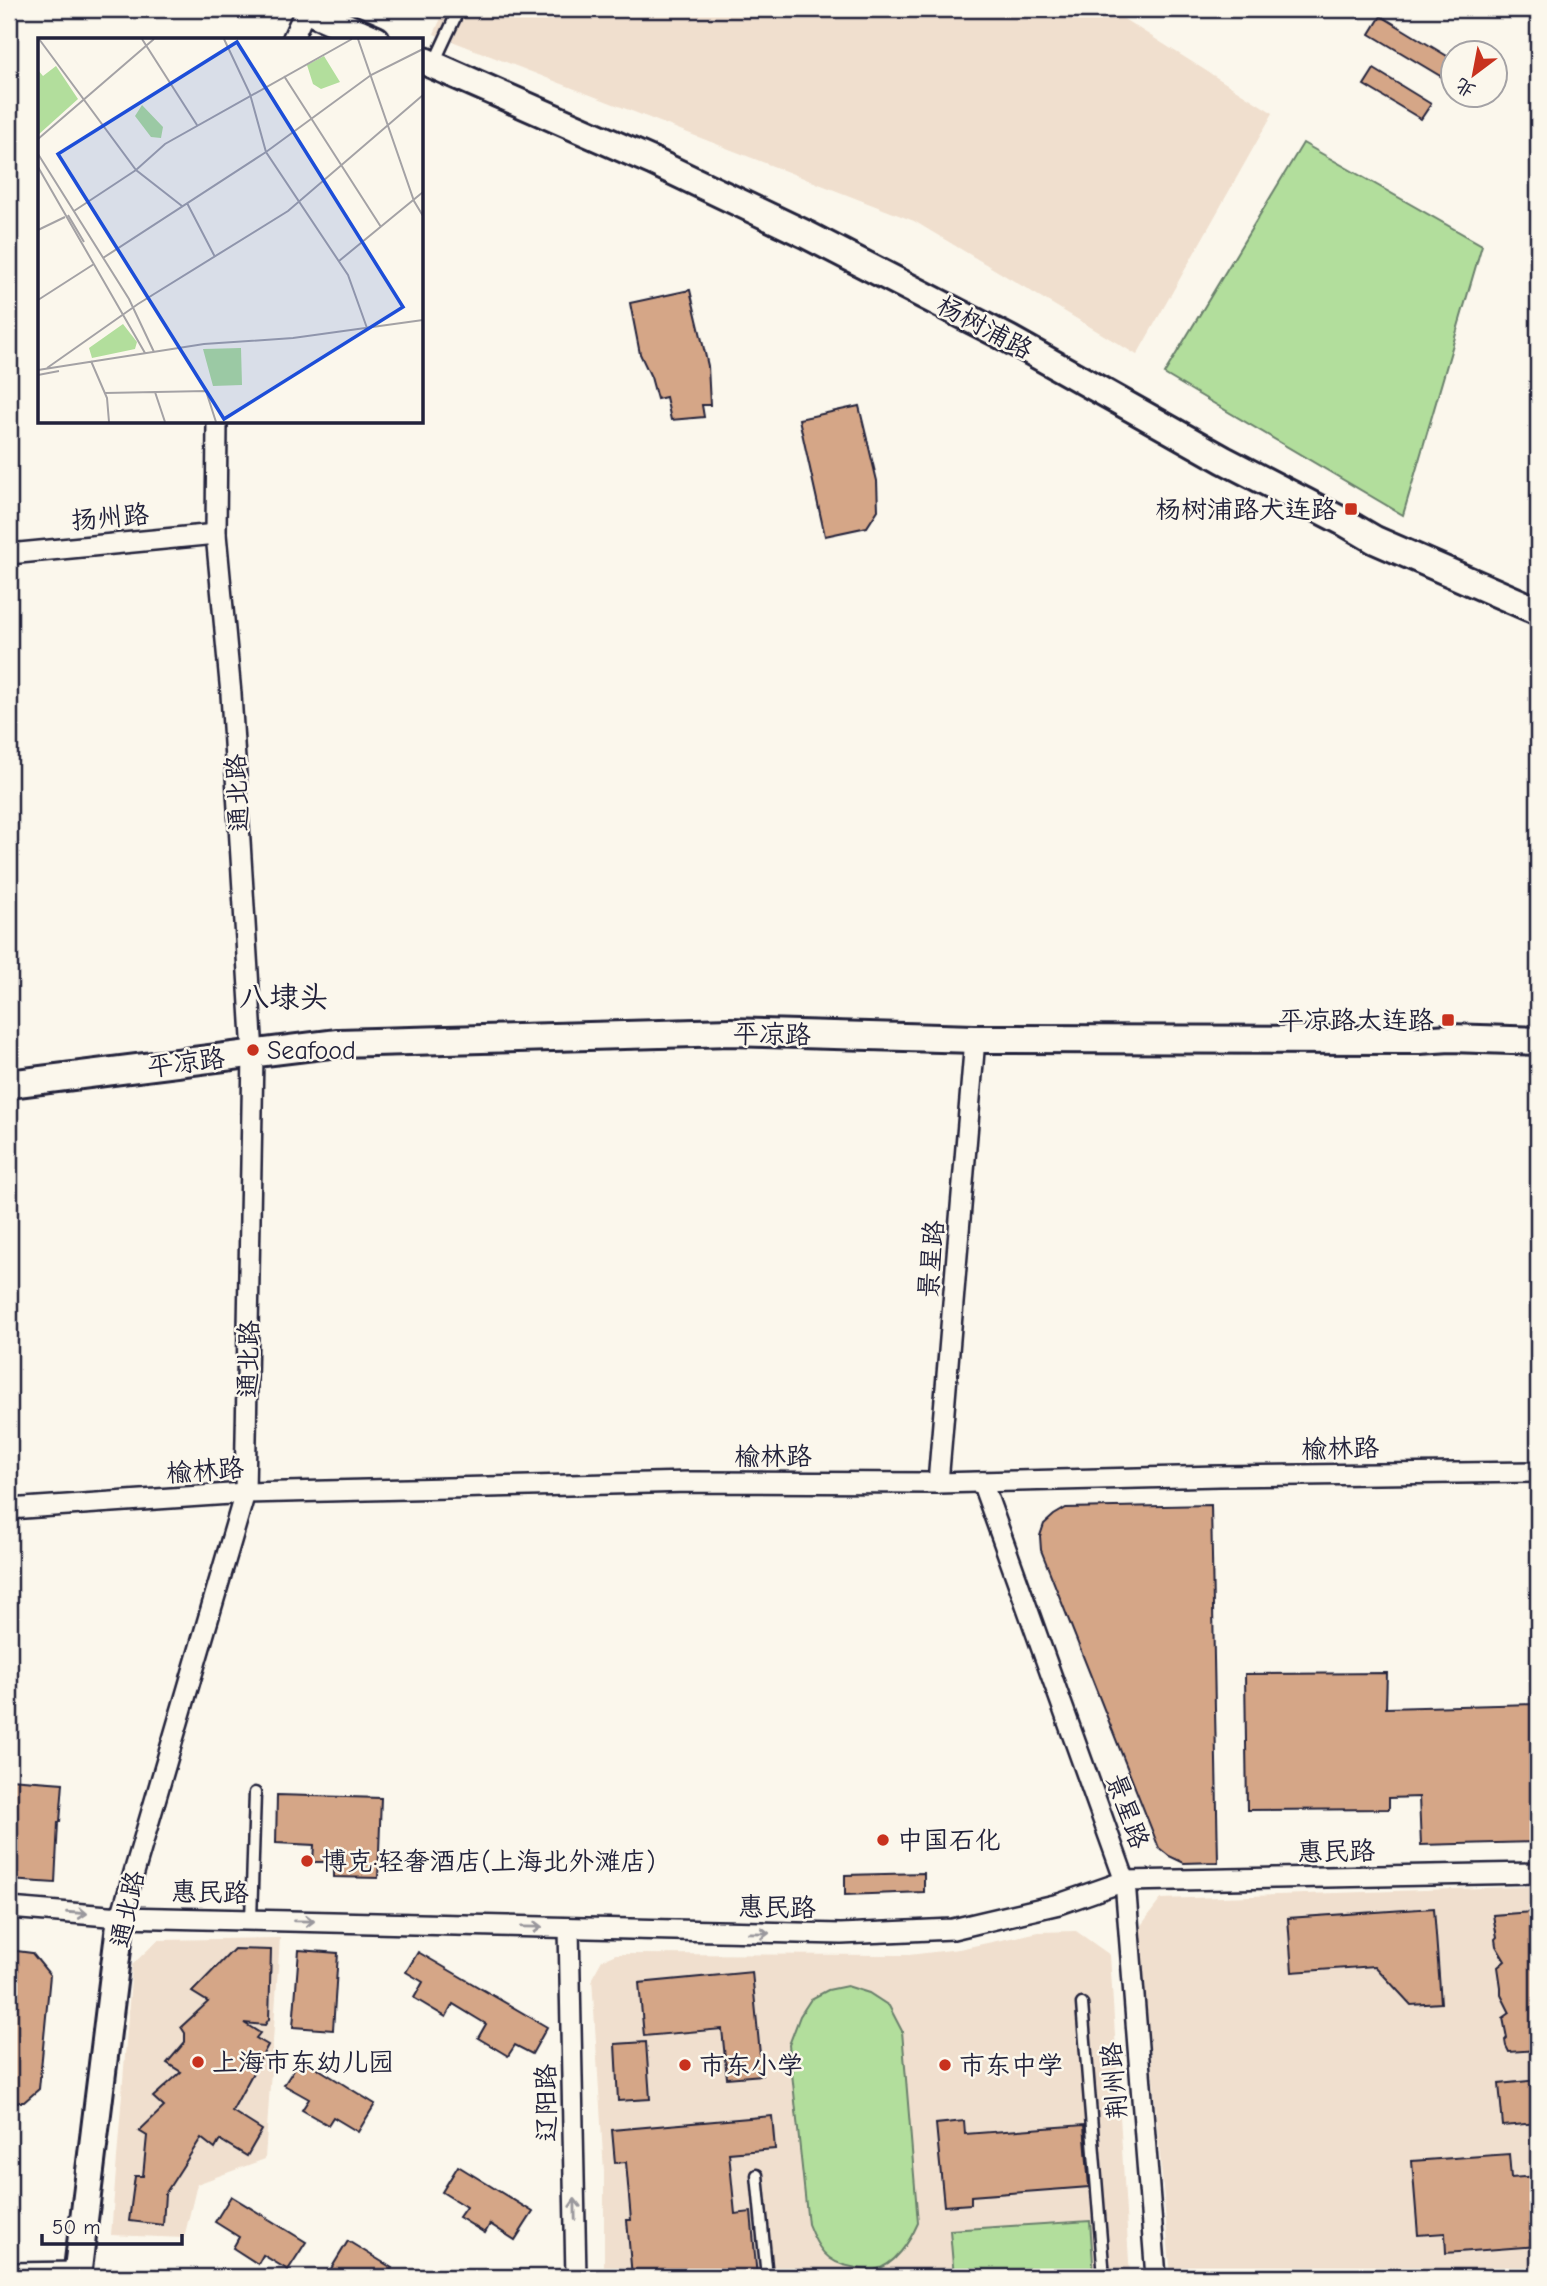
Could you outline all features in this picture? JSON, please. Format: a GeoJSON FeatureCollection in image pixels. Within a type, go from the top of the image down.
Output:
{"type":"FeatureCollection","features":[{"type":"Feature","properties":{"kind":"main road"},"geometry":{"type":"LineString","coordinates":[[305,9],[371,38]]}},
{"type":"Feature","properties":{"kind":"main road","name":"杨树浦路"},"geometry":{"type":"LineString","coordinates":[[427,63],[652,161],[817,240],[1009,339],[1224,460],[1375,540],[1538,611]]}},
{"type":"Feature","properties":{"kind":"main road","name":"平凉路"},"geometry":{"type":"LineString","coordinates":[[9,1084],[338,1043],[629,1034],[731,1032],[975,1040],[1450,1038],[1538,1041]]}},
{"type":"Feature","properties":{"kind":"main road","name":"通北路"},"geometry":{"type":"LineString","coordinates":[[78,2275],[121,1917]]}},
{"type":"Feature","properties":{"kind":"street"},"geometry":{"type":"LineString","coordinates":[[293,38],[305,9]]}},
{"type":"Feature","properties":{"kind":"street","name":"通北路"},"geometry":{"type":"LineString","coordinates":[[121,1917],[245,1493],[253,1054],[231,694],[216,534],[217,424]]}},
{"type":"Feature","properties":{"kind":"street","name":"扬州路"},"geometry":{"type":"LineString","coordinates":[[9,554],[216,534]]}},
{"type":"Feature","properties":{"kind":"street","name":"景星路"},"geometry":{"type":"LineString","coordinates":[[938,1483],[975,1040]]}},
{"type":"Feature","properties":{"kind":"street","name":"榆林路"},"geometry":{"type":"LineString","coordinates":[[9,1509],[245,1493],[689,1482],[938,1483],[1538,1472]]}},
{"type":"Feature","properties":{"kind":"street","name":"景星路"},"geometry":{"type":"LineString","coordinates":[[982,1482],[1125,1881]]}},
{"type":"Feature","properties":{"kind":"street","name":"惠民路"},"geometry":{"type":"LineString","coordinates":[[9,1908],[121,1917],[841,1934],[953,1929],[1059,1904],[1125,1881],[1538,1873]]}},
{"type":"Feature","properties":{"kind":"street","name":"荆州路"},"geometry":{"type":"LineString","coordinates":[[1125,1881],[1156,2277]]}},
{"type":"Feature","properties":{"kind":"street","name":"辽阳路"},"geometry":{"type":"LineString","coordinates":[[569,1928],[576,2277]]}},
{"type":"Feature","properties":{"kind":"street"},"geometry":{"type":"LineString","coordinates":[[9,2273],[78,2275]]}},
{"type":"Feature","properties":{"kind":"lane"},"geometry":{"type":"LineString","coordinates":[[427,63],[459,9]]}},
{"type":"Feature","properties":{"kind":"lane"},"geometry":{"type":"LineString","coordinates":[[251,1920],[255,1793]]}},
{"type":"Feature","properties":{"kind":"lane"},"geometry":{"type":"LineString","coordinates":[[1082,2004],[1104,2277]]}},
{"type":"Feature","properties":{"kind":"lane"},"geometry":{"type":"LineString","coordinates":[[757,2175],[767,2277]]}},
{"type":"Feature","properties":{"kind":"shaded area"},"geometry":{"type":"Polygon","coordinates":[[[445,9],[1108,9],[1273,113],[1137,355],[914,221],[434,34],[445,9]]]}},
{"type":"Feature","properties":{"kind":"shaded area"},"geometry":{"type":"Polygon","coordinates":[[[1538,1886],[1538,2277],[1171,2277],[1139,1928],[1161,1899],[1538,1886]]]}},
{"type":"Feature","properties":{"kind":"shaded area","name":"市东中学"},"geometry":{"type":"Polygon","coordinates":[[[1076,1931],[1110,1955],[1130,2277],[604,2277],[604,2172],[592,1978],[602,1960],[616,1954],[909,1955],[959,1949],[1039,1932],[1076,1931]]]}},
{"type":"Feature","properties":{"kind":"shaded area","name":"上海市东幼儿园"},"geometry":{"type":"Polygon","coordinates":[[[280,1938],[265,2159],[197,2184],[184,2238],[111,2235],[132,1965],[158,1940],[280,1938]]]}},
{"type":"Feature","properties":{"kind":"green space"},"geometry":{"type":"Polygon","coordinates":[[[1303,143],[1482,245],[1403,515],[1164,374],[1303,143]]]}},
{"type":"Feature","properties":{"kind":"green space"},"geometry":{"type":"Polygon","coordinates":[[[847,1986],[869,1993],[889,2006],[902,2031],[918,2223],[895,2258],[882,2268],[874,2270],[843,2265],[829,2258],[819,2247],[808,2224],[789,2045],[800,2016],[811,1999],[828,1990],[847,1986]]]}},
{"type":"Feature","properties":{"kind":"green space"},"geometry":{"type":"Polygon","coordinates":[[[1090,2221],[1094,2277],[954,2277],[950,2230],[1090,2221]]]}},
{"type":"Feature","properties":{"kind":"building"},"geometry":{"type":"Polygon","coordinates":[[[1381,16],[1438,51],[1438,75],[1370,34],[1381,16]]]}},
{"type":"Feature","properties":{"kind":"building"},"geometry":{"type":"Polygon","coordinates":[[[1374,69],[1431,104],[1421,119],[1364,85],[1374,69]]]}},
{"type":"Feature","properties":{"kind":"building"},"geometry":{"type":"Polygon","coordinates":[[[690,290],[708,366],[710,405],[702,405],[704,417],[671,420],[666,397],[657,399],[651,377],[640,354],[630,303],[690,290]]]}},
{"type":"Feature","properties":{"kind":"building"},"geometry":{"type":"Polygon","coordinates":[[[859,406],[877,481],[878,510],[867,527],[825,536],[799,419],[859,406]]]}},
{"type":"Feature","properties":{"kind":"building"},"geometry":{"type":"Polygon","coordinates":[[[1211,1505],[1218,1862],[1184,1863],[1159,1848],[1041,1550],[1040,1536],[1044,1524],[1066,1508],[1211,1505]]]}},
{"type":"Feature","properties":{"kind":"building"},"geometry":{"type":"Polygon","coordinates":[[[1387,1673],[1386,1708],[1538,1704],[1538,1842],[1421,1845],[1419,1797],[1389,1798],[1389,1809],[1247,1810],[1245,1674],[1387,1673]]]}},
{"type":"Feature","properties":{"kind":"building"},"geometry":{"type":"Polygon","coordinates":[[[9,1779],[63,1783],[55,1883],[9,1880],[9,1779]]]}},
{"type":"Feature","properties":{"kind":"building"},"geometry":{"type":"Polygon","coordinates":[[[277,1795],[381,1798],[378,1878],[334,1877],[334,1862],[313,1862],[314,1845],[276,1843],[277,1795]]]}},
{"type":"Feature","properties":{"kind":"building"},"geometry":{"type":"Polygon","coordinates":[[[924,1873],[924,1892],[845,1895],[845,1875],[924,1873]]]}},
{"type":"Feature","properties":{"kind":"building"},"geometry":{"type":"Polygon","coordinates":[[[1434,1908],[1441,2003],[1411,2005],[1375,1966],[1292,1972],[1288,1918],[1434,1908]]]}},
{"type":"Feature","properties":{"kind":"building"},"geometry":{"type":"Polygon","coordinates":[[[1531,1912],[1538,2000],[1538,2050],[1509,2052],[1503,2018],[1510,2013],[1501,1995],[1498,1967],[1505,1961],[1496,1946],[1493,1915],[1531,1912]]]}},
{"type":"Feature","properties":{"kind":"building"},"geometry":{"type":"Polygon","coordinates":[[[234,1949],[271,1950],[269,2019],[265,2025],[244,2023],[260,2033],[256,2038],[268,2045],[232,2111],[262,2130],[247,2156],[220,2140],[215,2149],[201,2138],[165,2194],[163,2225],[129,2221],[135,2176],[143,2176],[147,2136],[139,2131],[164,2107],[153,2097],[181,2072],[167,2063],[185,2042],[185,2033],[181,2027],[208,2002],[192,1992],[234,1949]]]}},
{"type":"Feature","properties":{"kind":"building"},"geometry":{"type":"Polygon","coordinates":[[[9,1950],[32,1953],[50,1975],[39,2089],[24,2102],[9,2102],[9,1950]]]}},
{"type":"Feature","properties":{"kind":"building"},"geometry":{"type":"Polygon","coordinates":[[[299,1950],[338,1953],[333,2030],[293,2027],[299,1950]]]}},
{"type":"Feature","properties":{"kind":"building"},"geometry":{"type":"Polygon","coordinates":[[[418,1952],[547,2027],[532,2054],[515,2045],[508,2056],[478,2038],[486,2024],[453,2004],[446,2017],[414,1998],[423,1982],[406,1972],[418,1952]]]}},
{"type":"Feature","properties":{"kind":"building"},"geometry":{"type":"Polygon","coordinates":[[[752,1972],[762,2075],[727,2078],[722,2029],[644,2036],[639,1983],[752,1972]]]}},
{"type":"Feature","properties":{"kind":"building"},"geometry":{"type":"Polygon","coordinates":[[[646,2042],[650,2099],[618,2101],[615,2044],[646,2042]]]}},
{"type":"Feature","properties":{"kind":"building"},"geometry":{"type":"Polygon","coordinates":[[[301,2058],[375,2104],[358,2132],[333,2117],[328,2125],[302,2110],[309,2099],[284,2085],[301,2058]]]}},
{"type":"Feature","properties":{"kind":"building"},"geometry":{"type":"Polygon","coordinates":[[[1538,2080],[1538,2123],[1503,2126],[1499,2084],[1538,2080]]]}},
{"type":"Feature","properties":{"kind":"building"},"geometry":{"type":"Polygon","coordinates":[[[772,2116],[775,2149],[729,2153],[735,2214],[751,2212],[757,2277],[632,2277],[626,2162],[615,2163],[612,2130],[772,2116]]]}},
{"type":"Feature","properties":{"kind":"building"},"geometry":{"type":"Polygon","coordinates":[[[964,2121],[965,2134],[1084,2125],[1089,2187],[971,2196],[971,2204],[944,2206],[936,2124],[964,2121]]]}},
{"type":"Feature","properties":{"kind":"building"},"geometry":{"type":"Polygon","coordinates":[[[1509,2154],[1511,2178],[1538,2176],[1538,2246],[1446,2253],[1445,2233],[1418,2235],[1412,2161],[1509,2154]]]}},
{"type":"Feature","properties":{"kind":"building"},"geometry":{"type":"Polygon","coordinates":[[[458,2166],[533,2212],[515,2240],[490,2224],[485,2233],[459,2217],[466,2207],[442,2192],[458,2166]]]}},
{"type":"Feature","properties":{"kind":"building"},"geometry":{"type":"Polygon","coordinates":[[[231,2196],[306,2242],[288,2270],[263,2255],[258,2264],[233,2248],[239,2237],[215,2222],[231,2196]]]}},
{"type":"Feature","properties":{"kind":"building"},"geometry":{"type":"Polygon","coordinates":[[[348,2241],[392,2268],[386,2277],[326,2277],[348,2241]]]}},
{"type":"Feature","properties":{"kind":"place","name":"杨树浦路大连路"},"geometry":{"type":"Point","coordinates":[1351,509]}},
{"type":"Feature","properties":{"kind":"place","name":"平凉路大连路"},"geometry":{"type":"Point","coordinates":[1448,1020]}},
{"type":"Feature","properties":{"kind":"place","name":"Seafood"},"geometry":{"type":"Point","coordinates":[253,1050]}},
{"type":"Feature","properties":{"kind":"place","name":"中国石化"},"geometry":{"type":"Point","coordinates":[883,1840]}},
{"type":"Feature","properties":{"kind":"place","name":"博克·轻奢酒店(上海北外滩店)"},"geometry":{"type":"Point","coordinates":[307,1861]}},
{"type":"Feature","properties":{"kind":"place","name":"上海市东幼儿园"},"geometry":{"type":"Point","coordinates":[198,2062]}},
{"type":"Feature","properties":{"kind":"place","name":"市东小学"},"geometry":{"type":"Point","coordinates":[685,2065]}},
{"type":"Feature","properties":{"kind":"place","name":"市东中学"},"geometry":{"type":"Point","coordinates":[945,2065]}},
{"type":"Feature","properties":{"kind":"district","name":"八埭头"},"geometry":{"type":"Point","coordinates":[284,997]}}]}
